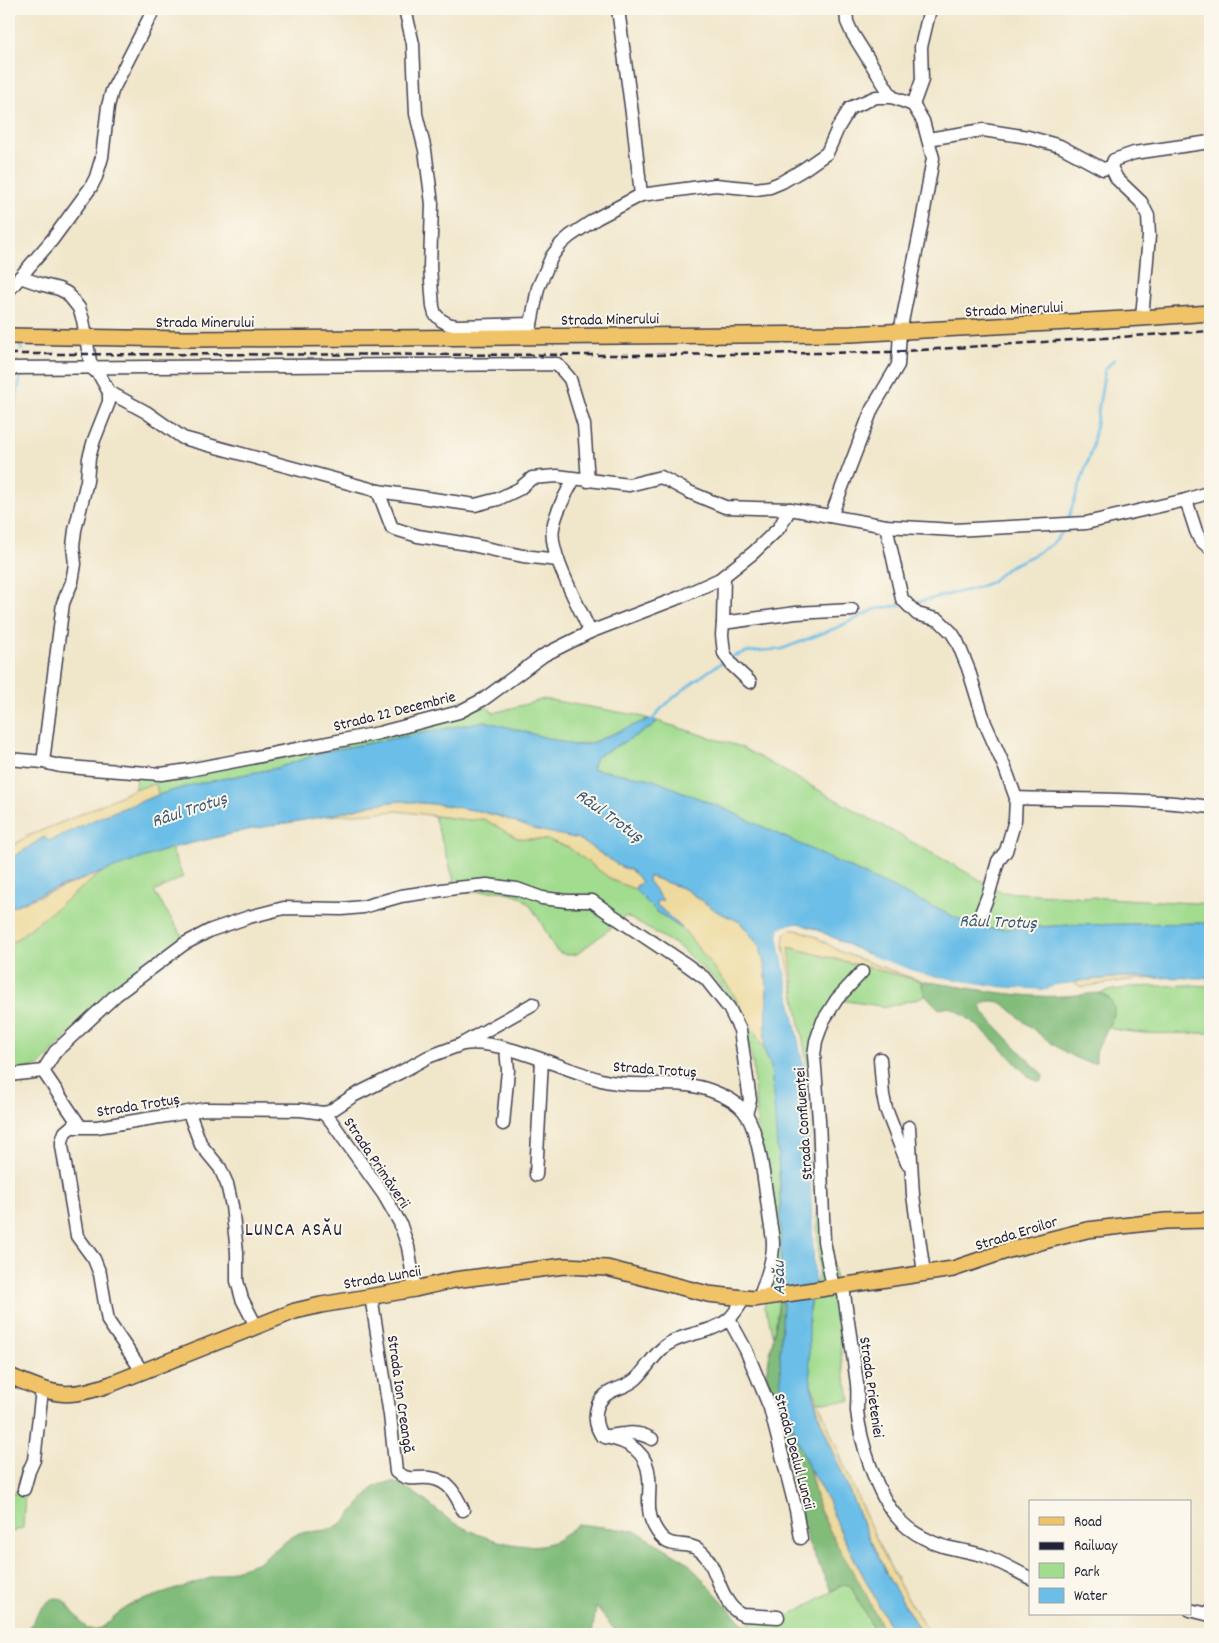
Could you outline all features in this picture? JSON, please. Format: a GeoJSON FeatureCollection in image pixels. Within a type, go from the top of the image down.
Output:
{"type":"FeatureCollection","features":[{"type":"Feature","properties":{"kind":"main road","name":"Strada Minerului"},"geometry":{"type":"LineString","coordinates":[[9,336],[194,339],[530,330],[900,332],[1210,313]]}},
{"type":"Feature","properties":{"kind":"main road","name":"Strada Eroilor"},"geometry":{"type":"LineString","coordinates":[[775,1297],[964,1266],[1009,1250],[1087,1230],[1165,1221],[1210,1220]]}},
{"type":"Feature","properties":{"kind":"main road","name":"Strada Luncii"},"geometry":{"type":"LineString","coordinates":[[9,1376],[42,1390],[60,1394],[77,1394],[94,1390],[300,1309],[415,1289],[454,1280],[555,1267],[607,1268],[708,1294],[751,1299],[775,1297]]}},
{"type":"Feature","properties":{"kind":"street"},"geometry":{"type":"LineString","coordinates":[[9,288],[62,228],[96,177],[104,147],[108,106],[112,91],[154,9]]}},
{"type":"Feature","properties":{"kind":"street"},"geometry":{"type":"LineString","coordinates":[[405,9],[413,44],[416,114],[425,150],[432,204],[431,279],[433,307],[435,314],[441,320],[457,326],[530,330],[540,282],[552,256],[561,244],[596,218],[641,195],[715,185],[756,189],[770,187],[804,169],[827,153],[838,128],[850,108],[876,97],[892,97],[913,105],[923,121],[933,158],[900,332],[898,365],[872,409],[831,516]]}},
{"type":"Feature","properties":{"kind":"street"},"geometry":{"type":"LineString","coordinates":[[618,9],[641,195]]}},
{"type":"Feature","properties":{"kind":"street"},"geometry":{"type":"LineString","coordinates":[[846,9],[852,33],[892,97]]}},
{"type":"Feature","properties":{"kind":"street"},"geometry":{"type":"LineString","coordinates":[[913,105],[922,80],[921,48],[930,9]]}},
{"type":"Feature","properties":{"kind":"street"},"geometry":{"type":"LineString","coordinates":[[928,139],[983,130],[1028,136],[1060,146],[1104,169],[1111,167]]}},
{"type":"Feature","properties":{"kind":"street"},"geometry":{"type":"LineString","coordinates":[[1142,318],[1149,236],[1148,216],[1141,202],[1117,180],[1111,167],[1114,160],[1134,153],[1210,142]]}},
{"type":"Feature","properties":{"kind":"street"},"geometry":{"type":"LineString","coordinates":[[20,277],[46,286],[60,288],[67,293],[79,308],[92,367],[100,376],[109,392],[109,402],[88,458],[88,481],[75,530],[73,546],[75,564],[72,582],[63,603],[42,762]]}},
{"type":"Feature","properties":{"kind":"street"},"geometry":{"type":"LineString","coordinates":[[9,368],[556,364],[570,378],[584,424],[588,481]]}},
{"type":"Feature","properties":{"kind":"street"},"geometry":{"type":"LineString","coordinates":[[109,392],[146,412],[183,438],[378,491],[475,505],[498,499],[519,489],[532,478],[557,476],[628,485],[661,476],[689,492],[725,506],[790,509],[886,526],[954,530],[1086,523],[1186,500],[1210,492]]}},
{"type":"Feature","properties":{"kind":"street"},"geometry":{"type":"LineString","coordinates":[[574,479],[553,529],[553,541],[558,560],[572,595],[590,632]]}},
{"type":"Feature","properties":{"kind":"street"},"geometry":{"type":"LineString","coordinates":[[378,491],[392,528],[418,536],[523,556],[558,560]]}},
{"type":"Feature","properties":{"kind":"street"},"geometry":{"type":"LineString","coordinates":[[1186,500],[1200,540],[1210,548]]}},
{"type":"Feature","properties":{"kind":"street","name":"Strada 22 Decembrie"},"geometry":{"type":"LineString","coordinates":[[9,759],[68,767],[161,774],[207,767],[379,733],[459,712],[484,699],[544,655],[590,632],[678,598],[724,576],[753,553],[779,528],[790,509]]}},
{"type":"Feature","properties":{"kind":"street"},"geometry":{"type":"LineString","coordinates":[[886,526],[902,599],[917,614],[939,620],[957,641],[968,668],[985,723],[1016,798],[1015,820],[1006,851],[998,862],[992,886],[980,916]]}},
{"type":"Feature","properties":{"kind":"street"},"geometry":{"type":"LineString","coordinates":[[724,576],[722,635],[724,653],[732,665],[750,682]]}},
{"type":"Feature","properties":{"kind":"street"},"geometry":{"type":"LineString","coordinates":[[723,623],[796,613],[852,610]]}},
{"type":"Feature","properties":{"kind":"street"},"geometry":{"type":"LineString","coordinates":[[1016,798],[1116,799],[1184,803],[1210,807]]}},
{"type":"Feature","properties":{"kind":"street"},"geometry":{"type":"LineString","coordinates":[[44,1071],[56,1052],[116,995],[184,944],[211,930],[248,917],[284,908],[342,909],[363,907],[401,896],[487,885],[517,889],[542,898],[592,901],[687,964],[706,979],[729,1008],[740,1030],[746,1060],[750,1100],[746,1114]]}},
{"type":"Feature","properties":{"kind":"street","name":"Strada Confluenței"},"geometry":{"type":"LineString","coordinates":[[838,1287],[824,1241],[819,1120],[814,1055],[822,1021],[837,999],[862,972]]}},
{"type":"Feature","properties":{"kind":"street","name":"Strada Trotuș"},"geometry":{"type":"LineString","coordinates":[[142,1371],[108,1321],[100,1274],[94,1259],[77,1236],[62,1141],[68,1129],[80,1126],[97,1127],[189,1113],[208,1108],[329,1112],[353,1096],[428,1057],[460,1045],[533,1004]]}},
{"type":"Feature","properties":{"kind":"street","name":"Strada Trotuș"},"geometry":{"type":"LineString","coordinates":[[460,1045],[470,1043],[506,1049],[602,1080],[619,1083],[704,1088],[742,1108],[755,1136],[764,1178],[773,1244],[770,1267],[751,1299],[729,1319]]}},
{"type":"Feature","properties":{"kind":"street"},"geometry":{"type":"LineString","coordinates":[[503,1124],[508,1070],[506,1049]]}},
{"type":"Feature","properties":{"kind":"street"},"geometry":{"type":"LineString","coordinates":[[880,1059],[886,1109],[906,1158],[912,1182]]}},
{"type":"Feature","properties":{"kind":"street"},"geometry":{"type":"LineString","coordinates":[[536,1175],[542,1060]]}},
{"type":"Feature","properties":{"kind":"street"},"geometry":{"type":"LineString","coordinates":[[9,1075],[44,1071]]}},
{"type":"Feature","properties":{"kind":"street"},"geometry":{"type":"LineString","coordinates":[[44,1071],[80,1126]]}},
{"type":"Feature","properties":{"kind":"street"},"geometry":{"type":"LineString","coordinates":[[189,1113],[202,1145],[220,1168],[227,1184],[232,1206],[237,1252],[237,1281],[242,1299],[256,1326]]}},
{"type":"Feature","properties":{"kind":"street","name":"Strada Primăverii"},"geometry":{"type":"LineString","coordinates":[[323,1113],[379,1188],[400,1223],[406,1240],[415,1289]]}},
{"type":"Feature","properties":{"kind":"street"},"geometry":{"type":"LineString","coordinates":[[909,1127],[912,1182],[924,1273]]}},
{"type":"Feature","properties":{"kind":"street","name":"Strada Prieteniei"},"geometry":{"type":"LineString","coordinates":[[838,1287],[857,1386],[857,1412],[860,1428],[872,1469],[891,1510],[905,1525],[944,1548],[983,1556],[1029,1577]]}},
{"type":"Feature","properties":{"kind":"street","name":"Strada Ion Creangă"},"geometry":{"type":"LineString","coordinates":[[371,1296],[390,1416],[396,1472],[406,1479],[431,1478],[446,1482],[463,1510]]}},
{"type":"Feature","properties":{"kind":"street"},"geometry":{"type":"LineString","coordinates":[[729,1319],[718,1326],[668,1344],[635,1380],[625,1387],[605,1395],[597,1406],[595,1418],[600,1435],[624,1441],[631,1445],[643,1459],[649,1477],[648,1506],[650,1516],[663,1539],[675,1545],[692,1547],[702,1552],[728,1602],[737,1613],[778,1618]]}},
{"type":"Feature","properties":{"kind":"street","name":"Strada Dealul Luncii"},"geometry":{"type":"LineString","coordinates":[[729,1319],[746,1350],[770,1408],[796,1510],[801,1538]]}},
{"type":"Feature","properties":{"kind":"street"},"geometry":{"type":"LineString","coordinates":[[24,1490],[34,1460],[42,1390]]}},
{"type":"Feature","properties":{"kind":"street"},"geometry":{"type":"LineString","coordinates":[[605,1437],[636,1433],[652,1439]]}},
{"type":"Feature","properties":{"kind":"street"},"geometry":{"type":"LineString","coordinates":[[1192,1610],[1210,1614]]}},
{"type":"Feature","properties":{"kind":"green space"},"geometry":{"type":"Polygon","coordinates":[[[544,699],[649,719],[591,743],[573,745],[485,721],[328,751],[277,768],[196,784],[158,795],[156,785],[135,789],[136,768],[163,770],[323,740],[482,703],[494,713],[544,699]]]}},
{"type":"Feature","properties":{"kind":"green space"},"geometry":{"type":"Polygon","coordinates":[[[657,721],[741,747],[1002,892],[1210,904],[1210,923],[1071,925],[1004,929],[978,928],[727,810],[651,779],[592,769],[595,757],[652,727],[657,721]]]}},
{"type":"Feature","properties":{"kind":"green space"},"geometry":{"type":"Polygon","coordinates":[[[434,816],[469,820],[484,819],[517,838],[548,840],[568,847],[612,880],[634,889],[656,911],[685,931],[731,990],[764,1049],[771,1067],[778,1147],[781,1227],[781,1269],[773,1337],[768,1315],[764,1307],[768,1291],[769,1244],[756,1116],[753,1064],[744,1024],[720,984],[678,946],[626,916],[577,954],[568,955],[560,953],[555,949],[534,911],[523,898],[510,893],[495,891],[458,893],[434,816]]]}},
{"type":"Feature","properties":{"kind":"green space"},"geometry":{"type":"Polygon","coordinates":[[[171,848],[183,877],[154,892],[183,937],[107,993],[40,1065],[9,1074],[9,945],[102,872],[171,848]]]}},
{"type":"Feature","properties":{"kind":"green space"},"geometry":{"type":"Polygon","coordinates":[[[788,947],[921,981],[926,996],[887,1007],[840,1000],[831,1013],[818,1054],[828,1239],[836,1284],[842,1365],[851,1401],[818,1402],[809,1375],[809,1313],[819,1268],[812,1097],[788,947]]]}},
{"type":"Feature","properties":{"kind":"green space"},"geometry":{"type":"Polygon","coordinates":[[[921,981],[992,992],[1035,996],[1098,993],[1111,1001],[1114,1007],[1114,1014],[1096,1052],[1096,1062],[1087,1062],[1075,1058],[1062,1050],[1034,1030],[1002,1003],[989,1001],[983,1004],[982,1010],[985,1015],[1043,1075],[1040,1082],[1030,1078],[971,1020],[949,1007],[939,1009],[924,994],[921,981]]]}},
{"type":"Feature","properties":{"kind":"green space"},"geometry":{"type":"Polygon","coordinates":[[[1210,986],[1210,1033],[1146,1033],[1108,1028],[1114,1014],[1106,996],[1099,993],[1130,987],[1210,986]]]}},
{"type":"Feature","properties":{"kind":"green space"},"geometry":{"type":"Polygon","coordinates":[[[780,1290],[783,1305],[780,1354],[793,1428],[809,1468],[819,1509],[836,1543],[866,1594],[885,1634],[876,1634],[849,1585],[839,1586],[831,1591],[807,1540],[766,1373],[778,1314],[780,1290]]]}},
{"type":"Feature","properties":{"kind":"green space"},"geometry":{"type":"Polygon","coordinates":[[[392,1482],[414,1493],[447,1518],[470,1531],[512,1544],[527,1546],[553,1542],[578,1524],[636,1531],[686,1561],[752,1634],[618,1634],[596,1607],[592,1634],[22,1634],[26,1633],[47,1603],[52,1599],[58,1598],[64,1601],[87,1629],[100,1628],[134,1603],[259,1562],[299,1533],[327,1530],[335,1527],[344,1522],[373,1488],[392,1482]]]}},
{"type":"Feature","properties":{"kind":"green space"},"geometry":{"type":"Polygon","coordinates":[[[25,1491],[23,1528],[9,1533],[9,1494],[25,1491]]]}},
{"type":"Feature","properties":{"kind":"green space"},"geometry":{"type":"Polygon","coordinates":[[[845,1584],[851,1587],[876,1634],[752,1634],[742,1624],[785,1618],[845,1584]]]}},
{"type":"Feature","properties":{"kind":"sand"},"geometry":{"type":"Polygon","coordinates":[[[156,784],[158,795],[105,815],[49,841],[44,837],[9,860],[9,848],[28,836],[135,789],[156,784]]]}},
{"type":"Feature","properties":{"kind":"sand"},"geometry":{"type":"Polygon","coordinates":[[[399,801],[444,805],[479,811],[579,839],[621,867],[631,870],[642,882],[634,889],[612,880],[568,847],[548,840],[517,838],[484,819],[469,820],[397,811],[327,816],[375,804],[399,801]]]}},
{"type":"Feature","properties":{"kind":"sand"},"geometry":{"type":"Polygon","coordinates":[[[102,872],[9,945],[9,908],[102,872]]]}},
{"type":"Feature","properties":{"kind":"sand"},"geometry":{"type":"Polygon","coordinates":[[[648,876],[685,889],[718,912],[740,922],[760,947],[766,972],[767,998],[764,1049],[731,990],[685,931],[656,904],[657,900],[662,900],[648,881],[648,876]]]}},
{"type":"Feature","properties":{"kind":"sand"},"geometry":{"type":"Polygon","coordinates":[[[791,930],[805,932],[844,953],[921,981],[789,947],[795,997],[783,942],[785,934],[791,930]]]}},
{"type":"Feature","properties":{"kind":"sand"},"geometry":{"type":"Polygon","coordinates":[[[1123,977],[1176,977],[1130,980],[1082,987],[1074,983],[1123,977]]]}},
{"type":"Feature","properties":{"kind":"sand"},"geometry":{"type":"Polygon","coordinates":[[[811,1384],[850,1480],[879,1544],[930,1634],[922,1634],[917,1627],[889,1579],[863,1525],[820,1419],[811,1384]]]}},
{"type":"Feature","properties":{"kind":"sand"},"geometry":{"type":"Polygon","coordinates":[[[809,1468],[828,1501],[842,1535],[894,1634],[885,1634],[866,1594],[836,1543],[819,1508],[809,1468]]]}},
{"type":"Feature","properties":{"kind":"water","name":"Râul Trotuș"},"geometry":{"type":"Polygon","coordinates":[[[649,719],[657,721],[652,727],[596,757],[592,769],[651,779],[727,810],[978,928],[1004,929],[1071,925],[1210,923],[1210,978],[1123,977],[1054,985],[1047,990],[1001,987],[926,975],[877,959],[816,929],[800,924],[790,924],[779,929],[778,937],[806,1078],[815,1282],[809,1307],[811,1384],[820,1419],[863,1525],[889,1579],[922,1634],[894,1634],[842,1535],[828,1501],[809,1468],[793,1428],[781,1387],[780,1354],[783,1305],[780,1290],[780,1185],[771,1067],[764,1049],[767,998],[766,972],[760,947],[740,922],[718,912],[685,889],[649,876],[648,881],[663,900],[657,901],[656,904],[685,931],[656,911],[634,889],[642,882],[631,870],[621,867],[579,839],[533,829],[496,815],[479,811],[444,805],[399,801],[375,804],[327,816],[252,829],[171,848],[43,893],[9,908],[9,860],[44,837],[49,841],[105,815],[158,795],[196,784],[277,768],[328,751],[485,721],[573,745],[583,745],[649,719]]]}},
{"type":"Feature","properties":{"kind":"pier"},"geometry":{"type":"Polygon","coordinates":[[[790,924],[800,924],[830,938],[799,927],[791,927],[782,931],[780,937],[805,1058],[810,1096],[817,1279],[815,1282],[806,1078],[778,937],[779,929],[790,924]]]}},
{"type":"Feature","properties":{"kind":"pier"},"geometry":{"type":"Polygon","coordinates":[[[855,950],[926,975],[1001,987],[1047,990],[1054,985],[1074,983],[1077,985],[1055,987],[1047,992],[1001,990],[925,977],[876,961],[855,950]]]}},
{"type":"Feature","properties":{"kind":"waterway"},"geometry":{"type":"LineString","coordinates":[[19,344],[22,350]]}},
{"type":"Feature","properties":{"kind":"waterway"},"geometry":{"type":"LineString","coordinates":[[1068,519],[1092,449],[1105,369],[1115,359]]}},
{"type":"Feature","properties":{"kind":"waterway"},"geometry":{"type":"LineString","coordinates":[[9,416],[15,404],[21,374]]}},
{"type":"Feature","properties":{"kind":"waterway"},"geometry":{"type":"LineString","coordinates":[[913,603],[976,588],[991,582],[1010,566],[1052,544],[1063,529]]}},
{"type":"Feature","properties":{"kind":"waterway"},"geometry":{"type":"LineString","coordinates":[[731,657],[746,652],[782,649],[836,628],[876,609],[901,605]]}},
{"type":"Feature","properties":{"kind":"waterway"},"geometry":{"type":"LineString","coordinates":[[651,721],[676,696],[724,661]]}},
{"type":"Feature","properties":{"kind":"railway"},"geometry":{"type":"LineString","coordinates":[[9,354],[653,355],[891,352],[1210,331]]}},
{"type":"Feature","properties":{"kind":"district","name":"LUNCA ASĂU"},"geometry":{"type":"Point","coordinates":[294,1228]}},
{"type":"Feature","properties":{"kind":"water label","name":"Asău"},"geometry":{"type":"Point","coordinates":[778,1278]}}]}
